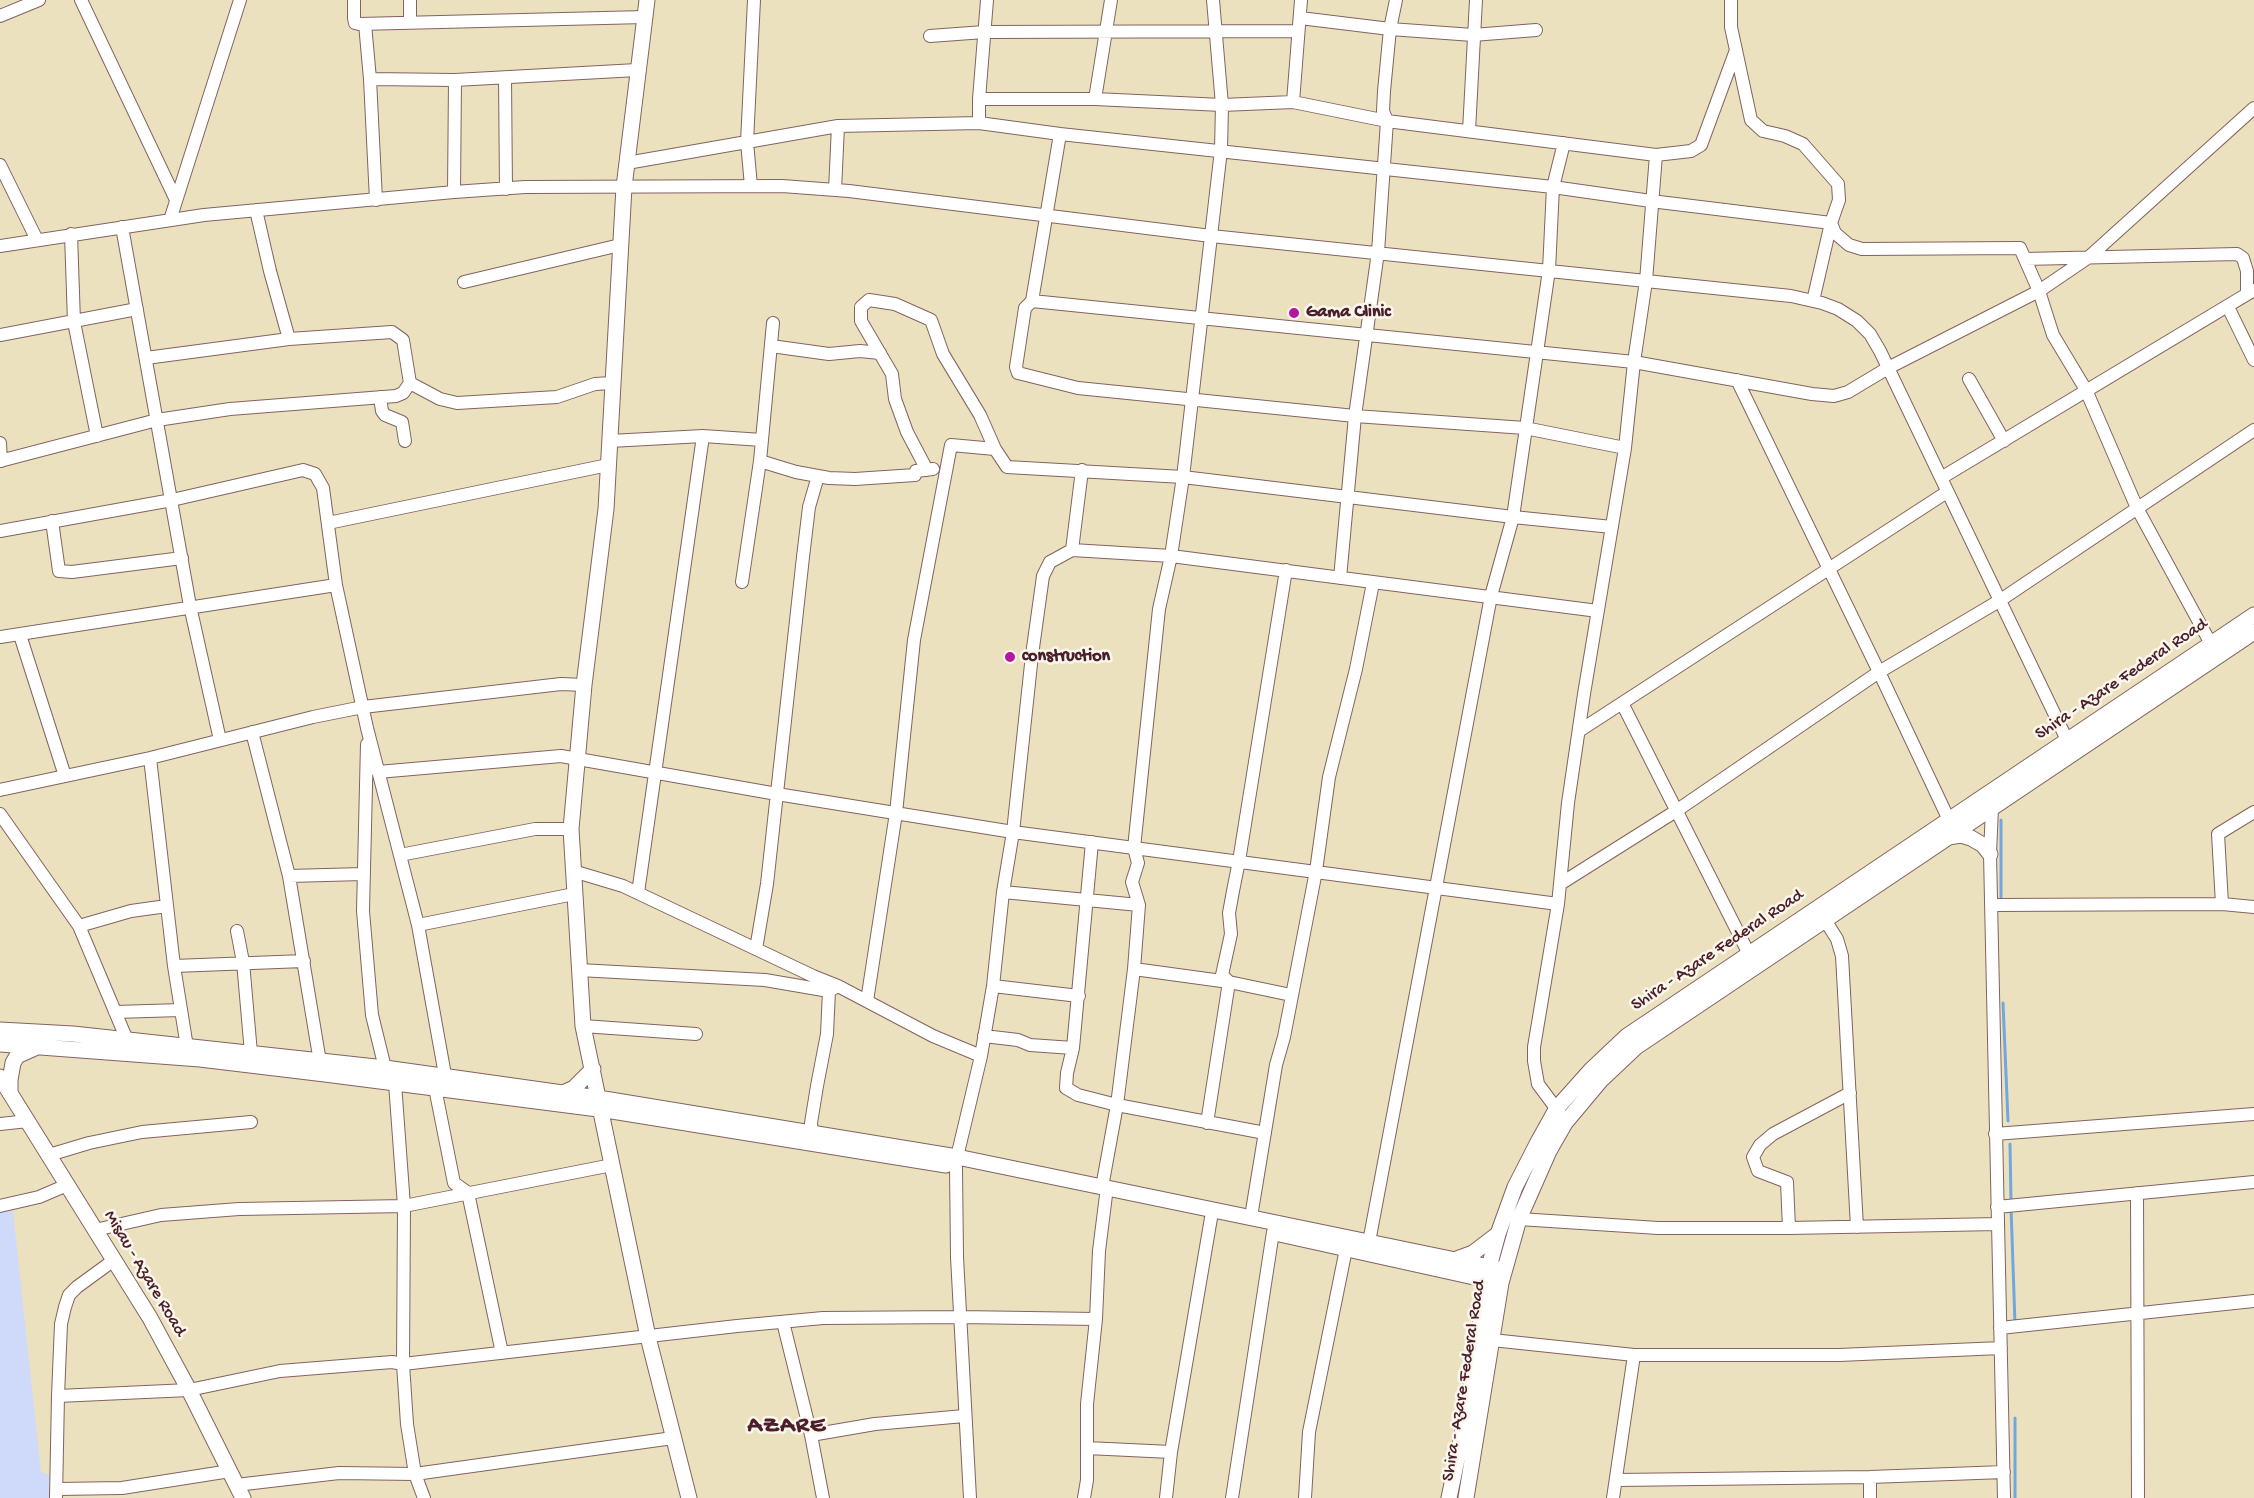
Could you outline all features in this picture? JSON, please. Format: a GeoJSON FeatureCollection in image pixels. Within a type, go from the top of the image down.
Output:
{"type":"FeatureCollection","features":[{"type":"Feature","properties":{"kind":"main road"},"geometry":{"type":"LineString","coordinates":[[647,0],[624,187],[606,509],[584,686],[571,829],[583,1026],[648,1337],[689,1498]]}},
{"type":"Feature","properties":{"kind":"main road","name":"Shira - Azare Federal Road"},"geometry":{"type":"LineString","coordinates":[[1466,1498],[1492,1340],[1498,1234],[1515,1187],[1557,1108],[1606,1054],[1627,1036],[2254,615]]}},
{"type":"Feature","properties":{"kind":"main road","name":"Shira - Azare Federal Road"},"geometry":{"type":"LineString","coordinates":[[1449,1498],[1467,1411],[1482,1311],[1495,1275],[1549,1151],[1565,1123],[1601,1080],[1636,1047],[2254,633]]}},
{"type":"Feature","properties":{"kind":"main road"},"geometry":{"type":"LineString","coordinates":[[1948,837],[1961,835],[1971,838],[1983,845],[1990,854]]}},
{"type":"Feature","properties":{"kind":"main road"},"geometry":{"type":"LineString","coordinates":[[0,1030],[127,1040],[445,1075],[563,1093],[599,1103],[956,1162]]}},
{"type":"Feature","properties":{"kind":"main road"},"geometry":{"type":"LineString","coordinates":[[0,1044],[200,1059],[435,1088],[599,1103],[812,1133],[1369,1242],[1452,1267],[1475,1291],[1482,1311]]}},
{"type":"Feature","properties":{"kind":"main road"},"geometry":{"type":"LineString","coordinates":[[10,1093],[13,1062],[17,1056],[37,1047]]}},
{"type":"Feature","properties":{"kind":"main road"},"geometry":{"type":"LineString","coordinates":[[563,1093],[574,1088],[593,1069]]}},
{"type":"Feature","properties":{"kind":"main road","name":"Misau - Azare Road"},"geometry":{"type":"LineString","coordinates":[[0,1077],[150,1318],[236,1485]]}},
{"type":"Feature","properties":{"kind":"main road"},"geometry":{"type":"LineString","coordinates":[[1104,1191],[1346,1249],[1495,1275]]}},
{"type":"Feature","properties":{"kind":"main road"},"geometry":{"type":"LineString","coordinates":[[1452,1267],[1498,1234]]}},
{"type":"Feature","properties":{"kind":"street"},"geometry":{"type":"LineString","coordinates":[[0,16],[39,0]]}},
{"type":"Feature","properties":{"kind":"street"},"geometry":{"type":"LineString","coordinates":[[81,0],[176,200]]}},
{"type":"Feature","properties":{"kind":"street"},"geometry":{"type":"LineString","coordinates":[[170,220],[240,0]]}},
{"type":"Feature","properties":{"kind":"street"},"geometry":{"type":"LineString","coordinates":[[354,0],[355,23],[365,24],[645,17]]}},
{"type":"Feature","properties":{"kind":"street"},"geometry":{"type":"LineString","coordinates":[[410,0],[410,22]]}},
{"type":"Feature","properties":{"kind":"street"},"geometry":{"type":"LineString","coordinates":[[751,186],[747,142],[754,0]]}},
{"type":"Feature","properties":{"kind":"street"},"geometry":{"type":"LineString","coordinates":[[979,123],[987,0]]}},
{"type":"Feature","properties":{"kind":"street"},"geometry":{"type":"LineString","coordinates":[[1095,99],[1112,0]]}},
{"type":"Feature","properties":{"kind":"street"},"geometry":{"type":"LineString","coordinates":[[1084,1498],[1088,1448],[1087,1404],[1096,1319],[1104,1191],[1134,969],[1139,905],[1132,882],[1138,863],[1134,848],[1159,609],[1171,556],[1183,477],[1221,150],[1221,105],[1213,0]]}},
{"type":"Feature","properties":{"kind":"street"},"geometry":{"type":"LineString","coordinates":[[1293,102],[1300,0]]}},
{"type":"Feature","properties":{"kind":"street"},"geometry":{"type":"LineString","coordinates":[[1340,578],[1355,416],[1378,252],[1387,121],[1383,111],[1389,29],[1396,0]]}},
{"type":"Feature","properties":{"kind":"street"},"geometry":{"type":"LineString","coordinates":[[1469,131],[1476,0]]}},
{"type":"Feature","properties":{"kind":"street"},"geometry":{"type":"LineString","coordinates":[[1731,0],[1731,27],[1751,120],[1763,131],[1785,136],[1803,144],[1838,184],[1839,200],[1831,223],[1813,301]]}},
{"type":"Feature","properties":{"kind":"street"},"geometry":{"type":"LineString","coordinates":[[365,24],[376,200]]}},
{"type":"Feature","properties":{"kind":"street"},"geometry":{"type":"LineString","coordinates":[[930,36],[984,32],[1215,31],[1299,25],[1473,35],[1536,30]]}},
{"type":"Feature","properties":{"kind":"street"},"geometry":{"type":"LineString","coordinates":[[979,99],[1095,99],[1221,105],[1293,102],[1387,121],[1656,155],[1691,152],[1701,145],[1736,49]]}},
{"type":"Feature","properties":{"kind":"street"},"geometry":{"type":"LineString","coordinates":[[370,79],[455,80],[637,70]]}},
{"type":"Feature","properties":{"kind":"street"},"geometry":{"type":"LineString","coordinates":[[505,78],[506,189]]}},
{"type":"Feature","properties":{"kind":"street"},"geometry":{"type":"LineString","coordinates":[[454,192],[455,80]]}},
{"type":"Feature","properties":{"kind":"street"},"geometry":{"type":"LineString","coordinates":[[1032,301],[1634,362],[1834,396],[1848,392],[1888,368],[2039,291],[2089,256],[2254,108]]}},
{"type":"Feature","properties":{"kind":"street"},"geometry":{"type":"LineString","coordinates":[[627,163],[838,126],[979,123],[1060,134],[1553,187],[1831,223]]}},
{"type":"Feature","properties":{"kind":"street"},"geometry":{"type":"LineString","coordinates":[[835,190],[838,126]]}},
{"type":"Feature","properties":{"kind":"street"},"geometry":{"type":"LineString","coordinates":[[1060,134],[1032,301],[1025,308],[1016,367],[1018,373],[1078,388],[1355,416],[1525,428],[1625,448]]}},
{"type":"Feature","properties":{"kind":"street"},"geometry":{"type":"LineString","coordinates":[[1369,1242],[1491,596],[1513,517],[1549,270],[1553,187],[1564,143]]}},
{"type":"Feature","properties":{"kind":"street"},"geometry":{"type":"LineString","coordinates":[[1565,1123],[1557,1108],[1538,1084],[1534,1047],[1558,904],[1568,802],[1625,448],[1634,362],[1646,281],[1656,155]]}},
{"type":"Feature","properties":{"kind":"street"},"geometry":{"type":"LineString","coordinates":[[0,165],[37,240]]}},
{"type":"Feature","properties":{"kind":"street"},"geometry":{"type":"LineString","coordinates":[[0,246],[170,220],[454,192],[506,189],[782,186],[835,190],[1211,236],[1791,296],[1813,301],[1838,309],[1857,321],[1870,334],[2067,740]]}},
{"type":"Feature","properties":{"kind":"street"},"geometry":{"type":"LineString","coordinates":[[256,210],[289,339]]}},
{"type":"Feature","properties":{"kind":"street"},"geometry":{"type":"LineString","coordinates":[[1831,223],[1835,233],[1849,245],[1862,249],[2020,248],[2039,291],[2053,335],[2086,390],[2137,508],[2211,644]]}},
{"type":"Feature","properties":{"kind":"street"},"geometry":{"type":"LineString","coordinates":[[122,227],[190,606],[220,740]]}},
{"type":"Feature","properties":{"kind":"street"},"geometry":{"type":"LineString","coordinates":[[71,234],[74,322],[97,436]]}},
{"type":"Feature","properties":{"kind":"street"},"geometry":{"type":"LineString","coordinates":[[464,282],[620,245]]}},
{"type":"Feature","properties":{"kind":"street"},"geometry":{"type":"LineString","coordinates":[[1941,478],[2251,292],[2247,271],[2242,258],[2237,254],[2025,259]]}},
{"type":"Feature","properties":{"kind":"street"},"geometry":{"type":"LineString","coordinates":[[927,470],[907,432],[896,399],[892,374],[861,321],[861,307],[869,300],[895,304],[930,320],[943,354],[980,414],[995,449],[1007,467],[1183,477],[1612,527]]}},
{"type":"Feature","properties":{"kind":"street"},"geometry":{"type":"LineString","coordinates":[[2228,306],[2254,360]]}},
{"type":"Feature","properties":{"kind":"street"},"geometry":{"type":"LineString","coordinates":[[0,335],[137,309]]}},
{"type":"Feature","properties":{"kind":"street"},"geometry":{"type":"LineString","coordinates":[[742,582],[760,461],[773,323]]}},
{"type":"Feature","properties":{"kind":"street"},"geometry":{"type":"LineString","coordinates":[[0,443],[1,461],[157,420],[230,409],[396,396],[403,393],[410,383],[403,340],[392,332],[289,339],[146,358]]}},
{"type":"Feature","properties":{"kind":"street"},"geometry":{"type":"LineString","coordinates":[[771,346],[829,354],[860,351],[880,353]]}},
{"type":"Feature","properties":{"kind":"street"},"geometry":{"type":"LineString","coordinates":[[1969,379],[2004,441]]}},
{"type":"Feature","properties":{"kind":"street"},"geometry":{"type":"LineString","coordinates":[[1737,380],[1949,820]]}},
{"type":"Feature","properties":{"kind":"street"},"geometry":{"type":"LineString","coordinates":[[410,383],[440,399],[457,403],[557,397],[595,384],[612,383]]}},
{"type":"Feature","properties":{"kind":"street"},"geometry":{"type":"LineString","coordinates":[[380,397],[382,411],[385,415],[402,422],[405,441]]}},
{"type":"Feature","properties":{"kind":"street"},"geometry":{"type":"LineString","coordinates":[[1560,885],[1676,811],[1879,672],[1999,601],[2254,430]]}},
{"type":"Feature","properties":{"kind":"street"},"geometry":{"type":"LineString","coordinates":[[609,441],[703,436],[762,440]]}},
{"type":"Feature","properties":{"kind":"street"},"geometry":{"type":"LineString","coordinates":[[638,893],[703,436]]}},
{"type":"Feature","properties":{"kind":"street"},"geometry":{"type":"LineString","coordinates":[[867,1001],[896,813],[914,640],[945,470],[951,445],[995,449]]}},
{"type":"Feature","properties":{"kind":"street"},"geometry":{"type":"LineString","coordinates":[[760,461],[818,476],[855,479],[915,475],[916,471],[937,468],[945,470]]}},
{"type":"Feature","properties":{"kind":"street"},"geometry":{"type":"LineString","coordinates":[[328,523],[608,465]]}},
{"type":"Feature","properties":{"kind":"street"},"geometry":{"type":"LineString","coordinates":[[0,531],[172,500],[303,470],[315,474],[323,488],[336,585],[367,728],[418,925],[445,1075]]}},
{"type":"Feature","properties":{"kind":"street"},"geometry":{"type":"LineString","coordinates":[[1072,550],[1082,470]]}},
{"type":"Feature","properties":{"kind":"street"},"geometry":{"type":"LineString","coordinates":[[756,949],[767,884],[809,507],[818,476]]}},
{"type":"Feature","properties":{"kind":"street"},"geometry":{"type":"LineString","coordinates":[[1579,731],[1947,492]]}},
{"type":"Feature","properties":{"kind":"street"},"geometry":{"type":"LineString","coordinates":[[52,521],[59,571],[72,572],[182,558]]}},
{"type":"Feature","properties":{"kind":"street"},"geometry":{"type":"LineString","coordinates":[[970,1498],[957,1257],[956,1162],[981,1056],[993,987],[1032,655],[1043,576],[1050,562],[1072,550],[1171,556],[1598,611]]}},
{"type":"Feature","properties":{"kind":"street"},"geometry":{"type":"LineString","coordinates":[[1229,982],[1222,975],[1231,934],[1229,913],[1286,570]]}},
{"type":"Feature","properties":{"kind":"street"},"geometry":{"type":"LineString","coordinates":[[1251,1218],[1264,1133],[1316,871],[1329,777],[1356,669],[1373,583]]}},
{"type":"Feature","properties":{"kind":"street"},"geometry":{"type":"LineString","coordinates":[[0,638],[190,606],[336,585]]}},
{"type":"Feature","properties":{"kind":"street"},"geometry":{"type":"LineString","coordinates":[[20,635],[65,776]]}},
{"type":"Feature","properties":{"kind":"street"},"geometry":{"type":"LineString","coordinates":[[0,790],[150,758],[313,717],[363,707],[561,684],[584,686]]}},
{"type":"Feature","properties":{"kind":"street"},"geometry":{"type":"LineString","coordinates":[[1622,704],[1749,954]]}},
{"type":"Feature","properties":{"kind":"street"},"geometry":{"type":"LineString","coordinates":[[367,728],[363,911],[371,1004],[385,1068]]}},
{"type":"Feature","properties":{"kind":"street"},"geometry":{"type":"LineString","coordinates":[[252,732],[289,876],[320,1062]]}},
{"type":"Feature","properties":{"kind":"street"},"geometry":{"type":"LineString","coordinates":[[378,772],[561,756],[1013,832],[1558,904]]}},
{"type":"Feature","properties":{"kind":"street"},"geometry":{"type":"LineString","coordinates":[[150,758],[174,966],[187,1047]]}},
{"type":"Feature","properties":{"kind":"street"},"geometry":{"type":"LineString","coordinates":[[1992,808],[1990,854],[1993,905],[1995,1134],[2006,1206],[1998,1224],[2009,1327],[2001,1348],[2004,1498]]}},
{"type":"Feature","properties":{"kind":"street"},"geometry":{"type":"LineString","coordinates":[[2222,904],[2218,834],[2254,812]]}},
{"type":"Feature","properties":{"kind":"street"},"geometry":{"type":"LineString","coordinates":[[0,814],[79,926],[127,1040]]}},
{"type":"Feature","properties":{"kind":"street"},"geometry":{"type":"LineString","coordinates":[[400,855],[535,830],[571,829]]}},
{"type":"Feature","properties":{"kind":"street"},"geometry":{"type":"LineString","coordinates":[[1092,842],[1079,996],[1066,1088],[1078,1095],[1117,1105],[1264,1133]]}},
{"type":"Feature","properties":{"kind":"street"},"geometry":{"type":"LineString","coordinates":[[573,871],[623,886],[834,989],[867,1001],[933,1035],[981,1056]]}},
{"type":"Feature","properties":{"kind":"street"},"geometry":{"type":"LineString","coordinates":[[289,876],[363,874]]}},
{"type":"Feature","properties":{"kind":"street"},"geometry":{"type":"LineString","coordinates":[[1003,892],[1088,902],[1139,905]]}},
{"type":"Feature","properties":{"kind":"street"},"geometry":{"type":"LineString","coordinates":[[418,925],[574,894]]}},
{"type":"Feature","properties":{"kind":"street"},"geometry":{"type":"LineString","coordinates":[[1993,905],[2222,904],[2254,907]]}},
{"type":"Feature","properties":{"kind":"street"},"geometry":{"type":"LineString","coordinates":[[79,926],[131,911],[167,906]]}},
{"type":"Feature","properties":{"kind":"street"},"geometry":{"type":"LineString","coordinates":[[1825,920],[1840,947],[1842,956],[1857,1227]]}},
{"type":"Feature","properties":{"kind":"street"},"geometry":{"type":"LineString","coordinates":[[237,931],[243,962],[251,1053]]}},
{"type":"Feature","properties":{"kind":"street"},"geometry":{"type":"LineString","coordinates":[[174,966],[243,962],[304,962]]}},
{"type":"Feature","properties":{"kind":"street"},"geometry":{"type":"LineString","coordinates":[[1134,969],[1229,982],[1291,995]]}},
{"type":"Feature","properties":{"kind":"street"},"geometry":{"type":"LineString","coordinates":[[579,970],[765,980],[834,989]]}},
{"type":"Feature","properties":{"kind":"street"},"geometry":{"type":"LineString","coordinates":[[1207,1123],[1229,982]]}},
{"type":"Feature","properties":{"kind":"street"},"geometry":{"type":"LineString","coordinates":[[993,987],[1079,996]]}},
{"type":"Feature","properties":{"kind":"street"},"geometry":{"type":"LineString","coordinates":[[812,1133],[817,1086],[834,989]]}},
{"type":"Feature","properties":{"kind":"street"},"geometry":{"type":"LineString","coordinates":[[115,1012],[181,1010]]}},
{"type":"Feature","properties":{"kind":"street"},"geometry":{"type":"LineString","coordinates":[[583,1026],[696,1034]]}},
{"type":"Feature","properties":{"kind":"street"},"geometry":{"type":"LineString","coordinates":[[984,1036],[1018,1040],[1030,1045],[1073,1048]]}},
{"type":"Feature","properties":{"kind":"street"},"geometry":{"type":"LineString","coordinates":[[395,1083],[404,1206],[403,1364],[415,1474],[424,1498]]}},
{"type":"Feature","properties":{"kind":"street"},"geometry":{"type":"LineString","coordinates":[[435,1088],[454,1183],[468,1193],[502,1353]]}},
{"type":"Feature","properties":{"kind":"street"},"geometry":{"type":"LineString","coordinates":[[1789,1228],[1787,1182],[1758,1171],[1754,1157],[1760,1145],[1773,1134],[1850,1093]]}},
{"type":"Feature","properties":{"kind":"street"},"geometry":{"type":"LineString","coordinates":[[1995,1134],[2254,1114]]}},
{"type":"Feature","properties":{"kind":"street"},"geometry":{"type":"LineString","coordinates":[[0,1124],[28,1121]]}},
{"type":"Feature","properties":{"kind":"street"},"geometry":{"type":"LineString","coordinates":[[49,1155],[89,1143],[142,1132],[251,1122]]}},
{"type":"Feature","properties":{"kind":"street"},"geometry":{"type":"LineString","coordinates":[[95,1230],[161,1215],[239,1209],[404,1206],[612,1165]]}},
{"type":"Feature","properties":{"kind":"street"},"geometry":{"type":"LineString","coordinates":[[2006,1206],[2254,1182]]}},
{"type":"Feature","properties":{"kind":"street"},"geometry":{"type":"LineString","coordinates":[[0,1206],[39,1197],[67,1185]]}},
{"type":"Feature","properties":{"kind":"street"},"geometry":{"type":"LineString","coordinates":[[2138,1193],[2138,1498]]}},
{"type":"Feature","properties":{"kind":"street"},"geometry":{"type":"LineString","coordinates":[[1166,1498],[1171,1452],[1210,1218]]}},
{"type":"Feature","properties":{"kind":"street"},"geometry":{"type":"LineString","coordinates":[[1519,1219],[1658,1228],[1998,1224]]}},
{"type":"Feature","properties":{"kind":"street"},"geometry":{"type":"LineString","coordinates":[[1232,1498],[1273,1233]]}},
{"type":"Feature","properties":{"kind":"street"},"geometry":{"type":"LineString","coordinates":[[1305,1498],[1309,1432],[1346,1249]]}},
{"type":"Feature","properties":{"kind":"street"},"geometry":{"type":"LineString","coordinates":[[114,1260],[69,1295],[61,1324],[56,1493],[122,1488],[236,1485],[339,1473],[415,1474],[673,1438]]}},
{"type":"Feature","properties":{"kind":"street"},"geometry":{"type":"LineString","coordinates":[[2009,1327],[2254,1301]]}},
{"type":"Feature","properties":{"kind":"street"},"geometry":{"type":"LineString","coordinates":[[58,1396],[189,1390],[280,1371],[392,1362],[403,1364],[823,1318],[1096,1319]]}},
{"type":"Feature","properties":{"kind":"street"},"geometry":{"type":"LineString","coordinates":[[783,1322],[811,1435],[823,1498]]}},
{"type":"Feature","properties":{"kind":"street"},"geometry":{"type":"LineString","coordinates":[[1492,1340],[1634,1355],[1839,1355],[2001,1348]]}},
{"type":"Feature","properties":{"kind":"street"},"geometry":{"type":"LineString","coordinates":[[1613,1498],[1634,1355]]}},
{"type":"Feature","properties":{"kind":"street"},"geometry":{"type":"LineString","coordinates":[[811,1435],[875,1424],[964,1416]]}},
{"type":"Feature","properties":{"kind":"street"},"geometry":{"type":"LineString","coordinates":[[1088,1448],[1171,1452]]}},
{"type":"Feature","properties":{"kind":"street"},"geometry":{"type":"LineString","coordinates":[[1616,1480],[1869,1478],[2004,1472]]}},
{"type":"Feature","properties":{"kind":"street"},"geometry":{"type":"LineString","coordinates":[[1869,1478],[1870,1498]]}},
{"type":"Feature","properties":{"kind":"shaded area"},"geometry":{"type":"Polygon","coordinates":[[[13,1211],[41,1472],[50,1475],[49,1498],[0,1498],[0,1212],[13,1211]]]}},
{"type":"Feature","properties":{"kind":"waterway"},"geometry":{"type":"LineString","coordinates":[[2001,820],[2001,897]]}},
{"type":"Feature","properties":{"kind":"waterway"},"geometry":{"type":"LineString","coordinates":[[2003,1003],[2008,1121]]}},
{"type":"Feature","properties":{"kind":"waterway"},"geometry":{"type":"LineString","coordinates":[[2010,1144],[2011,1201]]}},
{"type":"Feature","properties":{"kind":"waterway"},"geometry":{"type":"LineString","coordinates":[[2011,1207],[2015,1324]]}},
{"type":"Feature","properties":{"kind":"waterway"},"geometry":{"type":"LineString","coordinates":[[2015,1418],[2015,1498]]}},
{"type":"Feature","properties":{"kind":"place","name":"Gama Clinic"},"geometry":{"type":"Point","coordinates":[1294,313]}},
{"type":"Feature","properties":{"kind":"place","name":"construction"},"geometry":{"type":"Point","coordinates":[1010,657]}},
{"type":"Feature","properties":{"kind":"district","name":"AZARE"},"geometry":{"type":"Point","coordinates":[787,1427]}}]}
